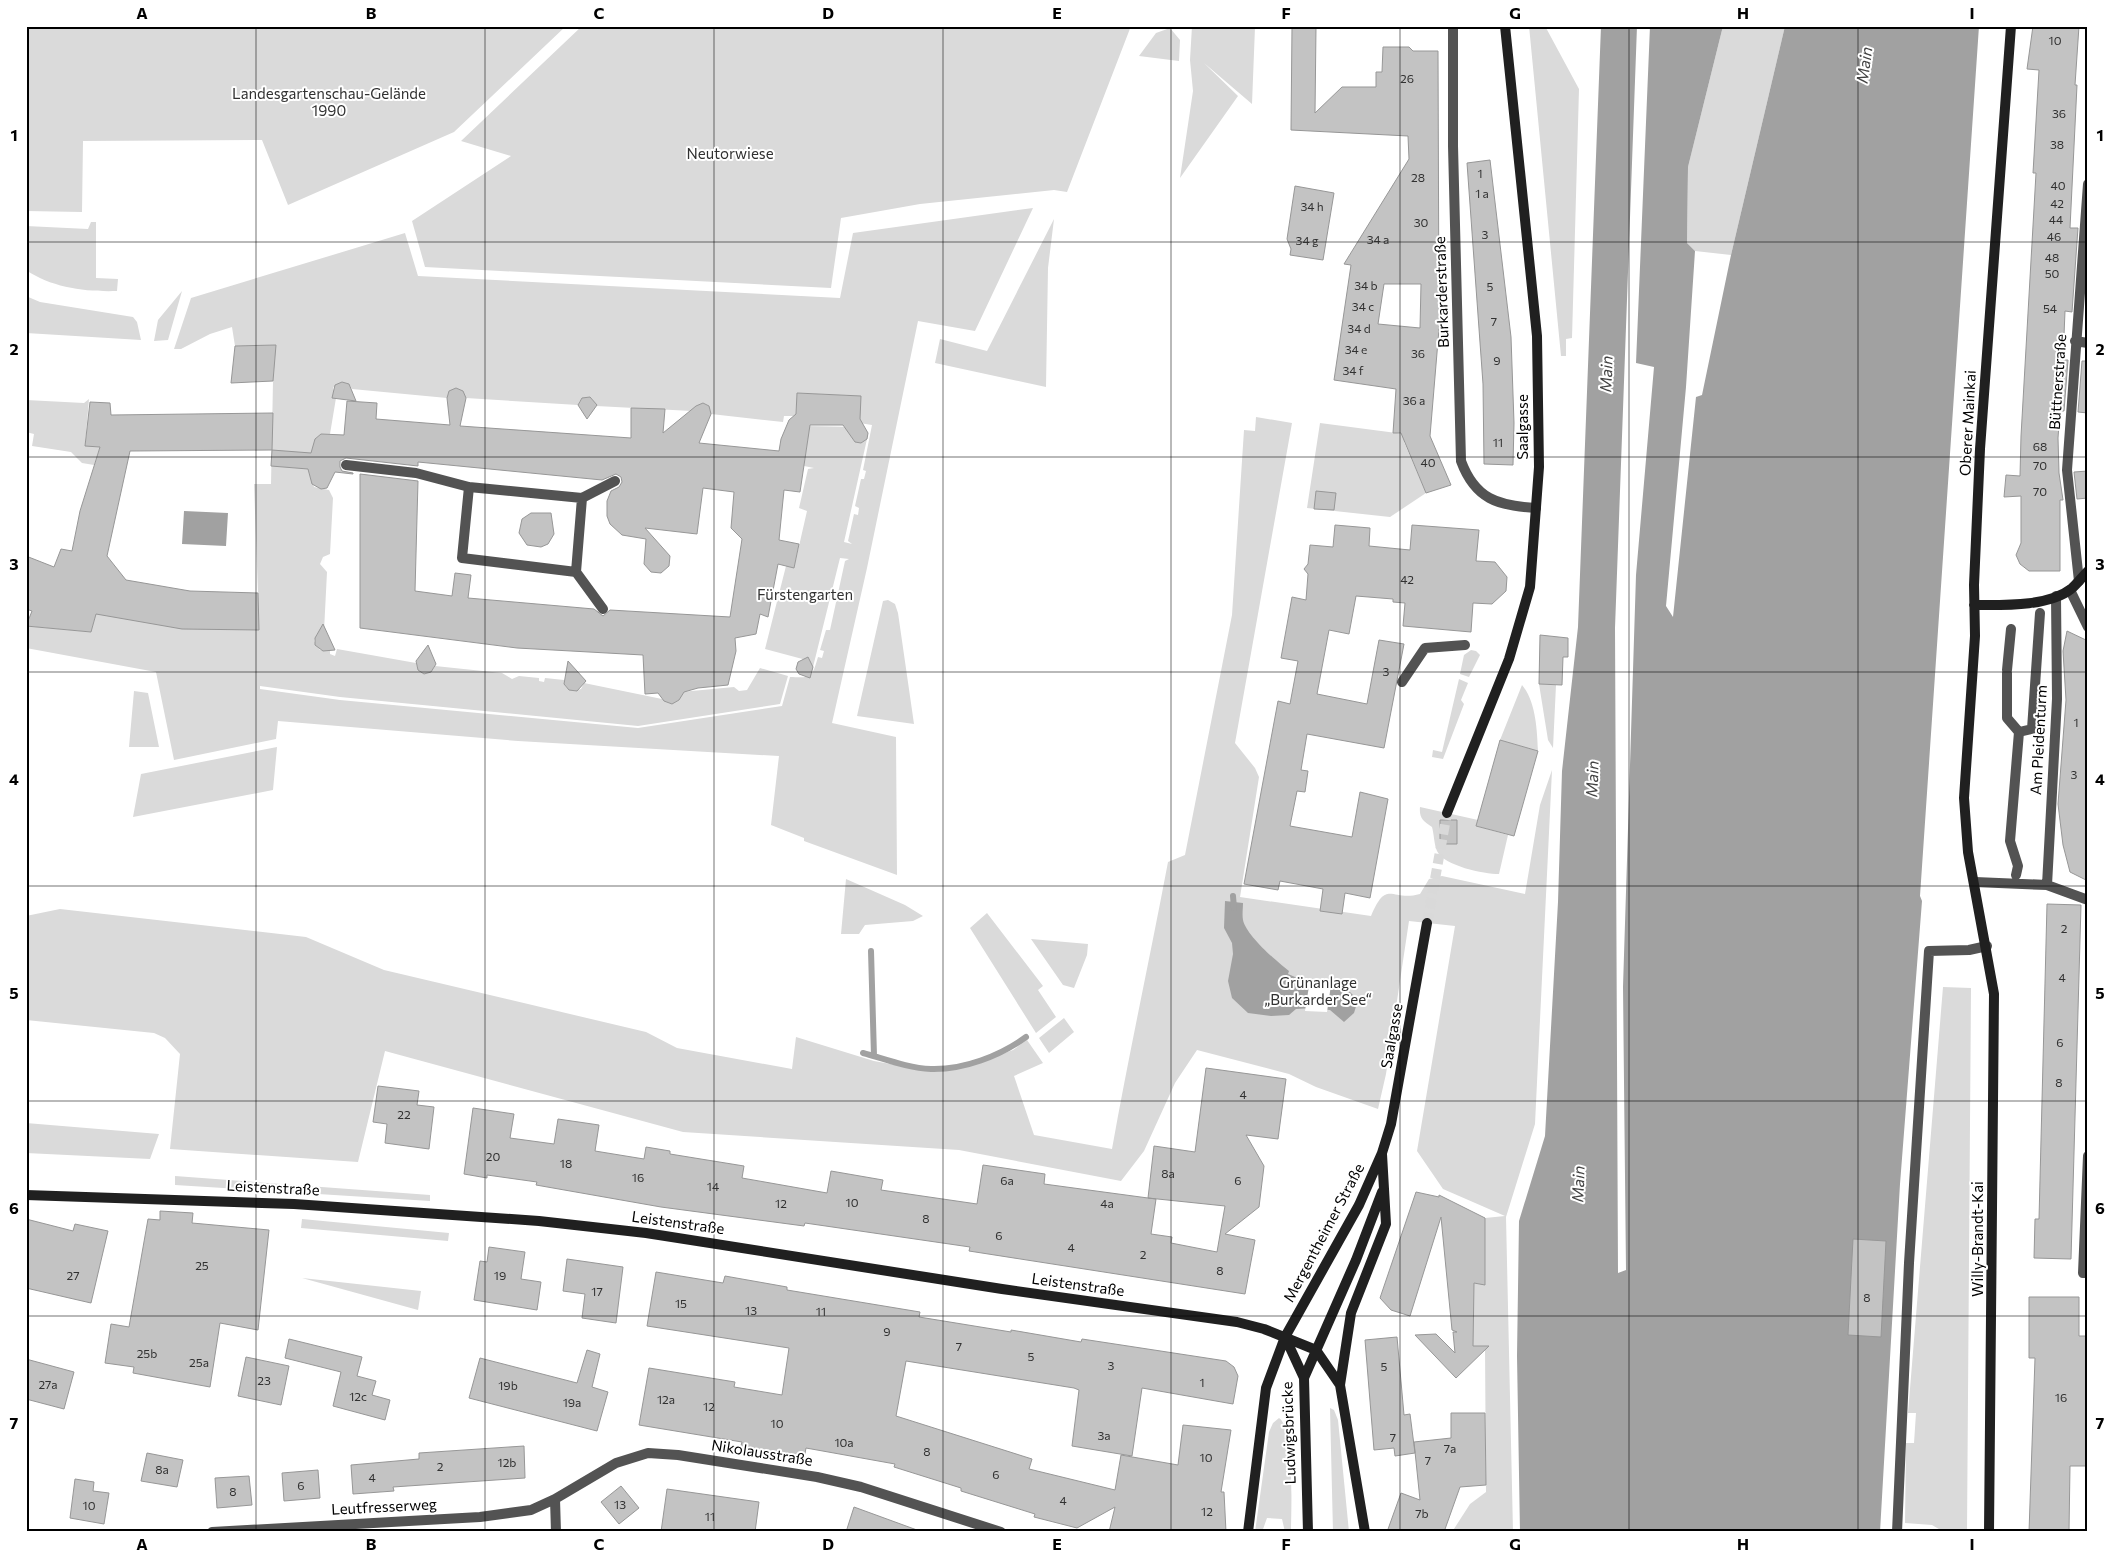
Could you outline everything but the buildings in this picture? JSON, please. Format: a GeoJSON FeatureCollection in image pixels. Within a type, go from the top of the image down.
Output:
{"type":"FeatureCollection","features":[{"type":"Feature","properties":{"kind":"main road","name":"Saalgasse"},"geometry":{"type":"LineString","coordinates":[[1447,813],[1509,659],[1520,623],[1530,587],[1536,508],[1538,467],[1538,336],[1505,26]]}},
{"type":"Feature","properties":{"kind":"main road","name":"Oberer Mainkai"},"geometry":{"type":"LineString","coordinates":[[1964,822],[1975,636],[1974,605],[1980,449],[2011,26]]}},
{"type":"Feature","properties":{"kind":"main road"},"geometry":{"type":"LineString","coordinates":[[1974,605],[2008,605],[2056,596],[2070,590],[2088,572]]}},
{"type":"Feature","properties":{"kind":"main road","name":"Willy-Brandt-Kai"},"geometry":{"type":"LineString","coordinates":[[1964,822],[1994,994],[1989,1532]]}},
{"type":"Feature","properties":{"kind":"main road","name":"Saalgasse"},"geometry":{"type":"LineString","coordinates":[[1382,1153],[1392,1124],[1427,923]]}},
{"type":"Feature","properties":{"kind":"main road","name":"Mergentheimer Straße"},"geometry":{"type":"LineString","coordinates":[[1304,1378],[1356,1260],[1384,1189],[1382,1153]]}},
{"type":"Feature","properties":{"kind":"main road","name":"Mergentheimer Straße"},"geometry":{"type":"LineString","coordinates":[[1248,1532],[1266,1388],[1285,1337],[1340,1242],[1382,1153]]}},
{"type":"Feature","properties":{"kind":"main road"},"geometry":{"type":"LineString","coordinates":[[1365,1532],[1340,1385],[1350,1313],[1386,1224],[1384,1189]]}},
{"type":"Feature","properties":{"kind":"main road","name":"Leistenstraße"},"geometry":{"type":"LineString","coordinates":[[26,1195],[284,1204],[539,1221],[646,1233],[1002,1289],[1237,1322],[1285,1337],[1316,1350]]}},
{"type":"Feature","properties":{"kind":"main road","name":"Ludwigsbrücke"},"geometry":{"type":"LineString","coordinates":[[1285,1337],[1304,1378],[1308,1532]]}},
{"type":"Feature","properties":{"kind":"main road"},"geometry":{"type":"LineString","coordinates":[[1316,1350],[1340,1385]]}},
{"type":"Feature","properties":{"kind":"street","name":"Burkarderstraße"},"geometry":{"type":"LineString","coordinates":[[1453,26],[1453,146],[1461,461],[1466,474],[1475,488],[1493,501],[1513,507],[1536,508]]}},
{"type":"Feature","properties":{"kind":"street","name":"Büttnerstraße"},"geometry":{"type":"LineString","coordinates":[[2079,582],[2067,470],[2088,184]]}},
{"type":"Feature","properties":{"kind":"street"},"geometry":{"type":"LineString","coordinates":[[2075,341],[2088,342]]}},
{"type":"Feature","properties":{"kind":"street"},"geometry":{"type":"LineString","coordinates":[[346,465],[416,473],[469,487],[582,498],[615,481]]}},
{"type":"Feature","properties":{"kind":"street"},"geometry":{"type":"LineString","coordinates":[[469,487],[462,558],[576,572]]}},
{"type":"Feature","properties":{"kind":"street"},"geometry":{"type":"LineString","coordinates":[[582,498],[576,572],[603,609]]}},
{"type":"Feature","properties":{"kind":"street"},"geometry":{"type":"LineString","coordinates":[[2070,590],[2088,627]]}},
{"type":"Feature","properties":{"kind":"street","name":"Am Pleidenturm"},"geometry":{"type":"LineString","coordinates":[[2047,885],[2057,699],[2056,596]]}},
{"type":"Feature","properties":{"kind":"street"},"geometry":{"type":"LineString","coordinates":[[2019,732],[2032,729],[2040,613]]}},
{"type":"Feature","properties":{"kind":"street"},"geometry":{"type":"LineString","coordinates":[[2011,629],[2007,672],[2007,718],[2019,732],[2010,842],[2018,866],[2016,876]]}},
{"type":"Feature","properties":{"kind":"street"},"geometry":{"type":"LineString","coordinates":[[1402,682],[1425,648],[1466,645]]}},
{"type":"Feature","properties":{"kind":"street"},"geometry":{"type":"LineString","coordinates":[[1975,882],[2047,885],[2088,900]]}},
{"type":"Feature","properties":{"kind":"street"},"geometry":{"type":"LineString","coordinates":[[1897,1532],[1909,1263],[1929,951],[1969,950],[1987,946]]}},
{"type":"Feature","properties":{"kind":"street"},"geometry":{"type":"LineString","coordinates":[[2086,1270],[2088,1156]]}},
{"type":"Feature","properties":{"kind":"street","name":"Nikolausstraße"},"geometry":{"type":"LineString","coordinates":[[556,1499],[616,1463],[648,1453],[678,1455],[779,1470],[860,1487],[1001,1532]]}},
{"type":"Feature","properties":{"kind":"street"},"geometry":{"type":"LineString","coordinates":[[556,1499],[556,1532]]}},
{"type":"Feature","properties":{"kind":"street","name":"Leutfresserweg"},"geometry":{"type":"LineString","coordinates":[[212,1532],[480,1517],[531,1510],[556,1499]]}},
{"type":"Feature","properties":{"kind":"green space","name":"Landesgartenschau-Gelände 1990"},"geometry":{"type":"Polygon","coordinates":[[[26,26],[566,26],[454,132],[288,205],[262,140],[83,141],[82,212],[26,211],[26,26]]]}},
{"type":"Feature","properties":{"kind":"green space","name":"Neutorwiese"},"geometry":{"type":"Polygon","coordinates":[[[582,26],[1131,26],[1067,192],[1054,190],[920,204],[841,218],[831,288],[425,267],[412,221],[511,156],[461,141],[582,26]]]}},
{"type":"Feature","properties":{"kind":"green space"},"geometry":{"type":"Polygon","coordinates":[[[1192,26],[1255,27],[1252,104],[1204,63],[1238,96],[1180,178],[1193,91],[1190,60],[1192,26]]]}},
{"type":"Feature","properties":{"kind":"green space"},"geometry":{"type":"Polygon","coordinates":[[[1529,26],[1545,26],[1579,89],[1572,338],[1566,339],[1566,356],[1561,356],[1529,26]]]}},
{"type":"Feature","properties":{"kind":"green space"},"geometry":{"type":"Polygon","coordinates":[[[1723,26],[1785,26],[1731,255],[1695,251],[1687,243],[1688,167],[1723,26]]]}},
{"type":"Feature","properties":{"kind":"green space"},"geometry":{"type":"Polygon","coordinates":[[[1170,28],[1180,40],[1179,61],[1139,56],[1156,33],[1170,28]]]}},
{"type":"Feature","properties":{"kind":"green space","name":"Fürstengarten"},"geometry":{"type":"Polygon","coordinates":[[[1033,208],[975,331],[918,321],[867,568],[832,723],[896,737],[897,875],[804,841],[804,838],[771,825],[779,756],[518,741],[278,721],[276,739],[174,760],[156,672],[26,648],[26,626],[91,632],[96,614],[258,593],[254,484],[271,484],[275,345],[235,346],[232,327],[210,334],[181,349],[174,349],[191,298],[405,233],[418,276],[840,298],[853,233],[1033,208]],[[342,382],[333,388],[336,398],[330,434],[321,434],[315,439],[311,477],[314,487],[329,490],[333,498],[330,554],[323,557],[320,564],[327,572],[324,631],[317,634],[314,641],[320,650],[330,649],[330,654],[335,656],[337,649],[416,663],[418,670],[424,674],[431,672],[435,666],[502,673],[512,679],[519,676],[539,678],[539,681],[544,682],[545,678],[564,680],[566,687],[573,691],[581,689],[584,683],[662,699],[671,704],[679,700],[681,692],[734,687],[739,691],[747,690],[760,668],[788,676],[780,704],[638,726],[340,697],[260,686],[260,689],[340,700],[638,728],[782,706],[790,677],[807,677],[812,673],[818,657],[822,658],[824,651],[820,650],[826,630],[830,630],[845,561],[849,559],[840,558],[813,667],[810,661],[765,649],[786,566],[794,568],[807,511],[799,508],[808,469],[814,468],[804,466],[808,438],[805,426],[856,427],[851,436],[855,442],[861,443],[867,439],[844,542],[852,544],[848,541],[854,514],[858,515],[859,508],[855,506],[861,479],[864,479],[866,471],[863,470],[872,425],[859,423],[857,396],[797,393],[796,416],[784,416],[783,422],[711,414],[709,406],[703,403],[696,406],[692,411],[596,406],[592,399],[588,397],[582,399],[578,405],[466,398],[463,391],[456,388],[449,391],[447,398],[352,389],[349,384],[342,382]]]}},
{"type":"Feature","properties":{"kind":"green space"},"geometry":{"type":"Polygon","coordinates":[[[1054,219],[1048,268],[1046,387],[935,363],[940,339],[987,351],[1054,219]]]}},
{"type":"Feature","properties":{"kind":"green space"},"geometry":{"type":"Polygon","coordinates":[[[91,222],[96,222],[96,278],[118,279],[117,291],[70,288],[47,281],[26,270],[26,226],[88,229],[91,222]]]}},
{"type":"Feature","properties":{"kind":"green space"},"geometry":{"type":"Polygon","coordinates":[[[182,291],[168,340],[154,341],[158,320],[182,291]]]}},
{"type":"Feature","properties":{"kind":"green space"},"geometry":{"type":"Polygon","coordinates":[[[26,296],[40,302],[133,317],[137,322],[141,340],[26,333],[26,296]]]}},
{"type":"Feature","properties":{"kind":"green space"},"geometry":{"type":"Polygon","coordinates":[[[89,399],[85,445],[100,447],[94,465],[82,463],[71,452],[32,446],[34,434],[26,432],[26,400],[84,403],[89,399]]]}},
{"type":"Feature","properties":{"kind":"green space","name":"Grünanlage „Burkarder See“"},"geometry":{"type":"Polygon","coordinates":[[[1256,417],[1292,423],[1235,743],[1255,768],[1259,777],[1240,897],[1371,916],[1381,898],[1386,894],[1410,896],[1420,894],[1429,879],[1442,876],[1525,894],[1540,805],[1552,770],[1535,1124],[1506,1217],[1513,1532],[1452,1532],[1470,1504],[1486,1492],[1485,1347],[1473,1346],[1466,1283],[1485,1284],[1485,1218],[1505,1216],[1443,1189],[1417,1151],[1455,926],[1409,921],[1386,1074],[1378,1109],[1316,1087],[1289,1074],[1197,1050],[1175,1083],[1144,1151],[1121,1181],[959,1150],[683,1132],[385,1051],[358,1162],[170,1149],[180,1054],[165,1038],[154,1033],[26,1020],[26,916],[60,909],[306,937],[384,970],[646,1032],[677,1048],[792,1069],[796,1037],[874,1061],[934,1072],[966,1067],[1013,1050],[1027,1040],[1043,1063],[1014,1076],[1034,1135],[1112,1149],[1168,862],[1185,855],[1232,615],[1244,430],[1255,431],[1256,417]]]}},
{"type":"Feature","properties":{"kind":"green space"},"geometry":{"type":"Polygon","coordinates":[[[1320,423],[1404,434],[1404,442],[1426,493],[1390,517],[1307,508],[1320,423]]]}},
{"type":"Feature","properties":{"kind":"green space"},"geometry":{"type":"Polygon","coordinates":[[[888,600],[895,604],[898,613],[914,724],[857,716],[883,601],[888,600]]]}},
{"type":"Feature","properties":{"kind":"green space"},"geometry":{"type":"Polygon","coordinates":[[[1471,650],[1476,651],[1480,655],[1469,677],[1460,674],[1464,655],[1471,650]]]}},
{"type":"Feature","properties":{"kind":"green space"},"geometry":{"type":"Polygon","coordinates":[[[1459,679],[1468,683],[1461,700],[1464,704],[1443,759],[1432,757],[1433,750],[1442,752],[1459,679]]]}},
{"type":"Feature","properties":{"kind":"green space"},"geometry":{"type":"Polygon","coordinates":[[[1539,684],[1556,685],[1553,748],[1548,740],[1539,684]]]}},
{"type":"Feature","properties":{"kind":"green space"},"geometry":{"type":"Polygon","coordinates":[[[1522,685],[1533,708],[1538,751],[1500,740],[1522,685]]]}},
{"type":"Feature","properties":{"kind":"green space"},"geometry":{"type":"Polygon","coordinates":[[[134,691],[148,693],[159,747],[129,747],[134,691]]]}},
{"type":"Feature","properties":{"kind":"green space"},"geometry":{"type":"Polygon","coordinates":[[[277,747],[273,790],[133,817],[141,774],[277,747]]]}},
{"type":"Feature","properties":{"kind":"green space"},"geometry":{"type":"Polygon","coordinates":[[[1420,807],[1478,820],[1476,826],[1508,835],[1499,874],[1484,873],[1465,868],[1441,856],[1436,848],[1432,827],[1422,819],[1420,807]]]}},
{"type":"Feature","properties":{"kind":"green space"},"geometry":{"type":"Polygon","coordinates":[[[846,879],[905,905],[923,916],[913,921],[865,925],[859,934],[841,934],[846,879]]]}},
{"type":"Feature","properties":{"kind":"green space"},"geometry":{"type":"Polygon","coordinates":[[[987,913],[1043,986],[1038,990],[1056,1017],[1036,1033],[970,928],[987,913]]]}},
{"type":"Feature","properties":{"kind":"green space"},"geometry":{"type":"Polygon","coordinates":[[[1031,939],[1088,944],[1087,955],[1074,988],[1063,985],[1031,939]]]}},
{"type":"Feature","properties":{"kind":"green space"},"geometry":{"type":"Polygon","coordinates":[[[1943,987],[1971,988],[1967,1532],[1944,1532],[1932,1525],[1905,1523],[1906,1443],[1914,1443],[1916,1413],[1908,1413],[1943,987]]]}},
{"type":"Feature","properties":{"kind":"green space"},"geometry":{"type":"Polygon","coordinates":[[[1064,1018],[1074,1032],[1049,1053],[1039,1038],[1064,1018]]]}},
{"type":"Feature","properties":{"kind":"green space"},"geometry":{"type":"Polygon","coordinates":[[[26,1123],[159,1134],[150,1159],[26,1153],[26,1123]]]}},
{"type":"Feature","properties":{"kind":"green space"},"geometry":{"type":"Polygon","coordinates":[[[175,1176],[430,1195],[430,1201],[175,1185],[175,1176]]]}},
{"type":"Feature","properties":{"kind":"green space"},"geometry":{"type":"Polygon","coordinates":[[[302,1219],[449,1233],[448,1241],[301,1228],[302,1219]]]}},
{"type":"Feature","properties":{"kind":"green space"},"geometry":{"type":"Polygon","coordinates":[[[302,1278],[421,1291],[418,1310],[302,1278]]]}},
{"type":"Feature","properties":{"kind":"green space"},"geometry":{"type":"Polygon","coordinates":[[[1330,1408],[1334,1410],[1338,1420],[1349,1532],[1333,1532],[1330,1408]]]}},
{"type":"Feature","properties":{"kind":"green space"},"geometry":{"type":"Polygon","coordinates":[[[1279,1418],[1284,1425],[1288,1437],[1290,1453],[1291,1532],[1285,1532],[1282,1519],[1267,1518],[1262,1532],[1255,1532],[1269,1432],[1273,1423],[1279,1418]]]}},
{"type":"Feature","properties":{"kind":"water","name":"Main"},"geometry":{"type":"Polygon","coordinates":[[[1601,26],[1637,26],[1615,628],[1618,1273],[1626,1270],[1623,987],[1636,575],[1654,367],[1636,363],[1650,26],[1723,26],[1688,167],[1687,243],[1695,251],[1686,387],[1666,606],[1673,617],[1696,397],[1702,395],[1731,255],[1785,26],[1979,26],[1920,896],[1922,901],[1900,1184],[1880,1532],[1520,1532],[1517,1356],[1519,1221],[1545,1136],[1558,902],[1562,771],[1578,627],[1601,26]]]}},
{"type":"Feature","properties":{"kind":"water"},"geometry":{"type":"Polygon","coordinates":[[[184,511],[228,513],[226,546],[182,544],[184,511]]]}},
{"type":"Feature","properties":{"kind":"water"},"geometry":{"type":"Polygon","coordinates":[[[1225,901],[1243,903],[1245,926],[1262,947],[1289,971],[1288,974],[1309,983],[1350,992],[1358,1000],[1354,1013],[1344,1022],[1330,1010],[1314,1008],[1296,1009],[1289,1015],[1271,1016],[1248,1013],[1232,998],[1228,981],[1233,954],[1232,943],[1224,928],[1225,901]]]}},
{"type":"Feature","properties":{"kind":"pier"},"geometry":{"type":"Polygon","coordinates":[[[1310,980],[1331,985],[1327,1012],[1305,1011],[1310,980]]]}},
{"type":"Feature","properties":{"kind":"waterway"},"geometry":{"type":"LineString","coordinates":[[1233,896],[1234,908]]}},
{"type":"Feature","properties":{"kind":"waterway"},"geometry":{"type":"LineString","coordinates":[[871,951],[874,1056]]}},
{"type":"Feature","properties":{"kind":"waterway"},"geometry":{"type":"LineString","coordinates":[[863,1053],[914,1067],[943,1069],[993,1056],[1026,1037]]}},
{"type":"Feature","properties":{"kind":"tunnel"},"geometry":{"type":"LineString","coordinates":[[1427,923],[1447,813]]}}]}
